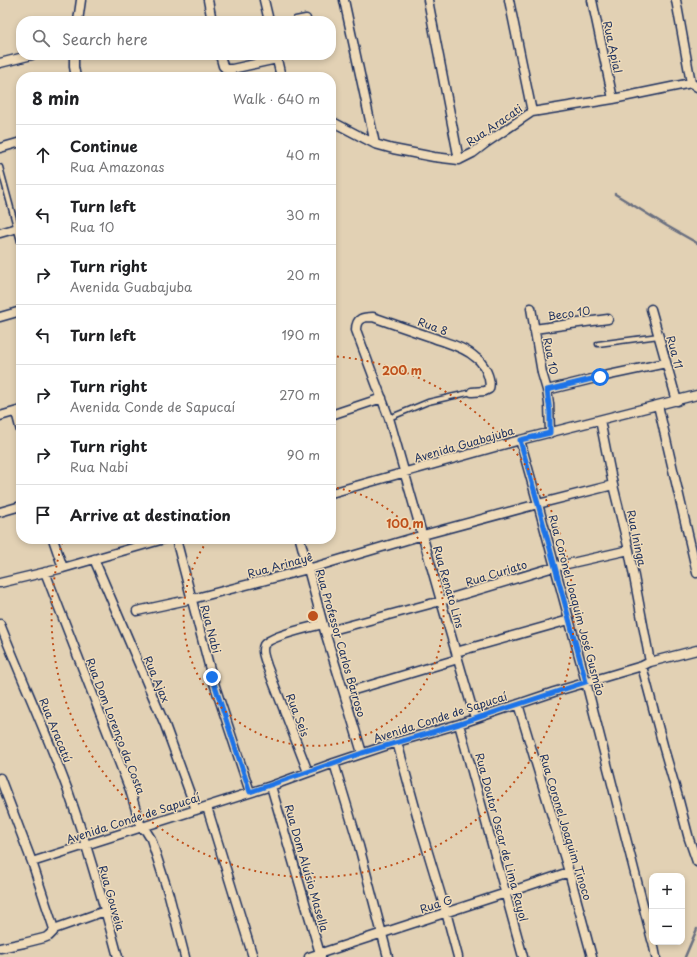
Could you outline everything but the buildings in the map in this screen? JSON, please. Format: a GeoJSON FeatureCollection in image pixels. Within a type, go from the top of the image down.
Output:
{"type":"FeatureCollection","features":[{"type":"Feature","properties":{"kind":"street"},"geometry":{"type":"LineString","coordinates":[[79,16],[81,0]]}},
{"type":"Feature","properties":{"kind":"street"},"geometry":{"type":"LineString","coordinates":[[208,0],[211,16]]}},
{"type":"Feature","properties":{"kind":"street"},"geometry":{"type":"LineString","coordinates":[[264,0],[268,16]]}},
{"type":"Feature","properties":{"kind":"street"},"geometry":{"type":"LineString","coordinates":[[344,0],[375,144]]}},
{"type":"Feature","properties":{"kind":"street"},"geometry":{"type":"LineString","coordinates":[[428,0],[459,160]]}},
{"type":"Feature","properties":{"kind":"street"},"geometry":{"type":"LineString","coordinates":[[509,0],[532,112]]}},
{"type":"Feature","properties":{"kind":"street","name":"Rua Apial"},"geometry":{"type":"LineString","coordinates":[[592,0],[613,99]]}},
{"type":"Feature","properties":{"kind":"street"},"geometry":{"type":"LineString","coordinates":[[676,0],[694,85]]}},
{"type":"Feature","properties":{"kind":"street"},"geometry":{"type":"LineString","coordinates":[[0,63],[16,59]]}},
{"type":"Feature","properties":{"kind":"street"},"geometry":{"type":"LineString","coordinates":[[74,60],[75,72]]}},
{"type":"Feature","properties":{"kind":"street"},"geometry":{"type":"LineString","coordinates":[[221,60],[223,66],[226,69],[232,69],[266,60]]}},
{"type":"Feature","properties":{"kind":"street"},"geometry":{"type":"LineString","coordinates":[[278,60],[280,72]]}},
{"type":"Feature","properties":{"kind":"street","name":"Rua Aracati"},"geometry":{"type":"LineString","coordinates":[[336,124],[375,144],[392,149],[459,160],[473,153],[532,112],[694,85]]}},
{"type":"Feature","properties":{"kind":"street"},"geometry":{"type":"LineString","coordinates":[[0,148],[16,143]]}},
{"type":"Feature","properties":{"kind":"street"},"geometry":{"type":"LineString","coordinates":[[0,233],[16,229]]}},
{"type":"Feature","properties":{"kind":"street","name":"Rua 10"},"geometry":{"type":"LineString","coordinates":[[531,308],[542,373],[547,390],[550,412],[550,433]]}},
{"type":"Feature","properties":{"kind":"street","name":"Rua 11"},"geometry":{"type":"LineString","coordinates":[[652,309],[677,401]]}},
{"type":"Feature","properties":{"kind":"street"},"geometry":{"type":"LineString","coordinates":[[0,318],[16,313]]}},
{"type":"Feature","properties":{"kind":"street","name":"Rua 8"},"geometry":{"type":"LineString","coordinates":[[364,348],[359,340],[356,326],[360,319],[366,317],[373,317],[458,347],[475,356],[481,362],[488,377],[489,389],[485,391],[472,392]]}},
{"type":"Feature","properties":{"kind":"street","name":"Beco 10"},"geometry":{"type":"LineString","coordinates":[[534,329],[608,319]]}},
{"type":"Feature","properties":{"kind":"street","name":"Rua Renato Lins"},"geometry":{"type":"LineString","coordinates":[[364,348],[389,418],[475,718]]}},
{"type":"Feature","properties":{"kind":"street"},"geometry":{"type":"LineString","coordinates":[[547,390],[666,363]]}},
{"type":"Feature","properties":{"kind":"street","name":"Avenida Guabajuba"},"geometry":{"type":"LineString","coordinates":[[336,492],[520,440],[697,395]]}},
{"type":"Feature","properties":{"kind":"street"},"geometry":{"type":"LineString","coordinates":[[336,413],[382,398]]}},
{"type":"Feature","properties":{"kind":"street"},"geometry":{"type":"LineString","coordinates":[[658,405],[697,572]]}},
{"type":"Feature","properties":{"kind":"street"},"geometry":{"type":"LineString","coordinates":[[0,416],[16,412]]}},
{"type":"Feature","properties":{"kind":"street","name":"Rua Ininga"},"geometry":{"type":"LineString","coordinates":[[600,420],[613,485],[629,550],[650,662]]}},
{"type":"Feature","properties":{"kind":"street","name":"Rua Coronel Joaquim José Gusmão"},"geometry":{"type":"LineString","coordinates":[[520,440],[586,682],[649,929]]}},
{"type":"Feature","properties":{"kind":"street","name":"Rua Arinayê"},"geometry":{"type":"LineString","coordinates":[[137,611],[192,599],[308,569],[423,535],[613,485]]}},
{"type":"Feature","properties":{"kind":"street"},"geometry":{"type":"LineString","coordinates":[[0,512],[16,507]]}},
{"type":"Feature","properties":{"kind":"street"},"geometry":{"type":"LineString","coordinates":[[55,544],[63,568]]}},
{"type":"Feature","properties":{"kind":"street"},"geometry":{"type":"LineString","coordinates":[[0,583],[63,568],[146,544]]}},
{"type":"Feature","properties":{"kind":"street","name":"Rua Nabi"},"geometry":{"type":"LineString","coordinates":[[177,544],[212,677],[250,792]]}},
{"type":"Feature","properties":{"kind":"street","name":"Rua Professor Carlos Barroso"},"geometry":{"type":"LineString","coordinates":[[301,544],[324,628],[362,753]]}},
{"type":"Feature","properties":{"kind":"street","name":"Rua Curiato"},"geometry":{"type":"LineString","coordinates":[[267,666],[263,651],[264,645],[276,637],[324,628],[441,601],[554,567],[629,550]]}},
{"type":"Feature","properties":{"kind":"street","name":"Rua Ajax"},"geometry":{"type":"LineString","coordinates":[[94,559],[165,725],[196,810]]}},
{"type":"Feature","properties":{"kind":"street","name":"Rua Dom Lorenço da Costa"},"geometry":{"type":"LineString","coordinates":[[45,572],[130,790],[142,827],[151,839],[169,895],[185,957]]}},
{"type":"Feature","properties":{"kind":"street"},"geometry":{"type":"LineString","coordinates":[[344,693],[569,620]]}},
{"type":"Feature","properties":{"kind":"street","name":"Rua Aracatú"},"geometry":{"type":"LineString","coordinates":[[0,624],[60,770],[86,845]]}},
{"type":"Feature","properties":{"kind":"street","name":"Avenida Conde de Sapucaí"},"geometry":{"type":"LineString","coordinates":[[32,862],[271,786],[362,753],[459,724],[586,682],[642,666],[650,662],[697,650]]}},
{"type":"Feature","properties":{"kind":"street","name":"Rua Seis"},"geometry":{"type":"LineString","coordinates":[[267,666],[308,772]]}},
{"type":"Feature","properties":{"kind":"street"},"geometry":{"type":"LineString","coordinates":[[642,666],[689,840],[697,862]]}},
{"type":"Feature","properties":{"kind":"street","name":"Rua Coronel Joaquim Tinoco"},"geometry":{"type":"LineString","coordinates":[[518,704],[569,872],[592,957]]}},
{"type":"Feature","properties":{"kind":"street","name":"Rua Doutor Oscar de Lima Rayol"},"geometry":{"type":"LineString","coordinates":[[459,724],[523,957]]}},
{"type":"Feature","properties":{"kind":"street"},"geometry":{"type":"LineString","coordinates":[[397,742],[458,957]]}},
{"type":"Feature","properties":{"kind":"street"},"geometry":{"type":"LineString","coordinates":[[334,763],[359,846],[388,957]]}},
{"type":"Feature","properties":{"kind":"street"},"geometry":{"type":"LineString","coordinates":[[0,778],[32,862],[54,929]]}},
{"type":"Feature","properties":{"kind":"street","name":"Rua Dom Aluísio Masella"},"geometry":{"type":"LineString","coordinates":[[271,786],[321,955]]}},
{"type":"Feature","properties":{"kind":"street"},"geometry":{"type":"LineString","coordinates":[[207,806],[253,957]]}},
{"type":"Feature","properties":{"kind":"street","name":"Rua Gouveia"},"geometry":{"type":"LineString","coordinates":[[86,845],[118,957]]}},
{"type":"Feature","properties":{"kind":"street","name":"Rua G"},"geometry":{"type":"LineString","coordinates":[[309,957],[321,955],[569,872]]}},
{"type":"Feature","properties":{"kind":"street"},"geometry":{"type":"LineString","coordinates":[[0,948],[24,944],[49,936],[54,929],[105,911]]}},
{"type":"Feature","properties":{"kind":"street","name":"Rua Coronel Joaquim José Gusmão"},"geometry":{"type":"LineString","coordinates":[[653,945],[656,957]]}},
{"type":"Feature","properties":{"kind":"lane"},"geometry":{"type":"LineString","coordinates":[[0,167],[16,218]]}},
{"type":"Feature","properties":{"kind":"lane"},"geometry":{"type":"LineString","coordinates":[[598,344],[659,336]]}},
{"type":"Feature","properties":{"kind":"lane"},"geometry":{"type":"LineString","coordinates":[[389,418],[428,402],[472,392]]}},
{"type":"Feature","properties":{"kind":"waterway"},"geometry":{"type":"LineString","coordinates":[[615,194],[697,243]]}},
{"type":"Feature","properties":{"kind":"waterway"},"geometry":{"type":"LineString","coordinates":[[685,957],[697,929]]}},
{"type":"Feature","properties":{"kind":"route"},"geometry":{"type":"LineString","coordinates":[[212,677],[250,792],[271,786],[362,753],[459,724],[586,682],[520,440],[550,433],[550,412],[547,390],[600,377]]}}]}
